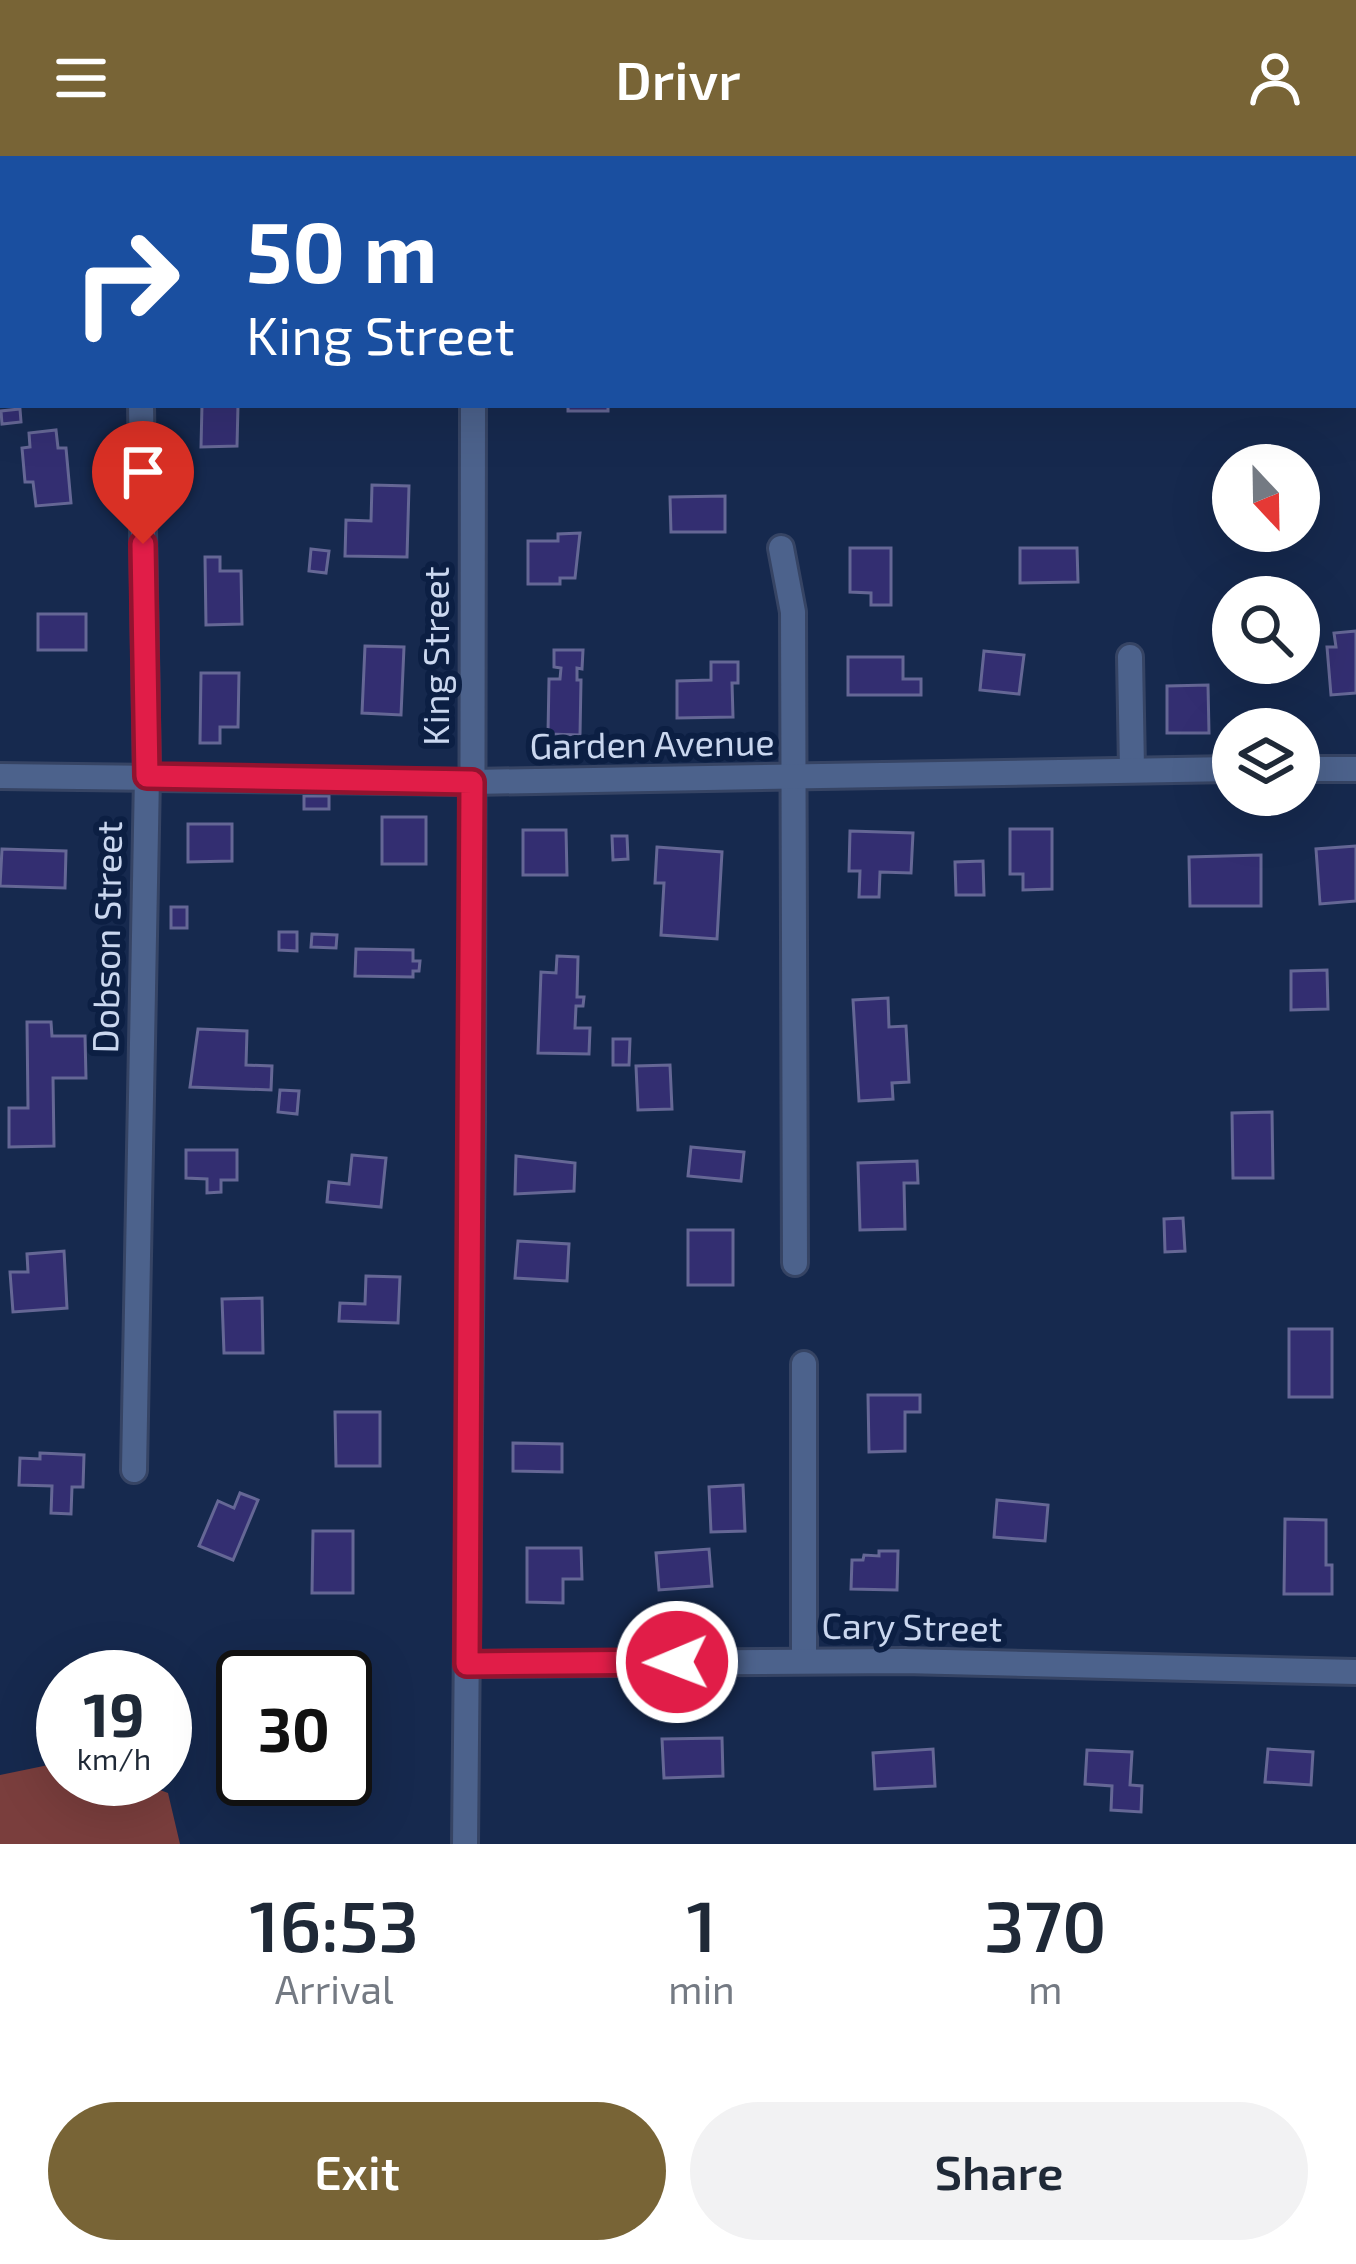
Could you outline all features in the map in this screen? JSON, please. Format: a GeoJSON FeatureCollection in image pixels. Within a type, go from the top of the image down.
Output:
{"type":"FeatureCollection","features":[{"type":"Feature","properties":{"kind":"street","name":"Dobson Street"},"geometry":{"type":"LineString","coordinates":[[134,1470],[147,776],[141,408]]}},
{"type":"Feature","properties":{"kind":"street","name":"King Street"},"geometry":{"type":"LineString","coordinates":[[465,1844],[472,408]]}},
{"type":"Feature","properties":{"kind":"street"},"geometry":{"type":"LineString","coordinates":[[781,548],[792,603],[795,1263]]}},
{"type":"Feature","properties":{"kind":"street"},"geometry":{"type":"LineString","coordinates":[[1130,657],[1132,770]]}},
{"type":"Feature","properties":{"kind":"street","name":"Garden Avenue"},"geometry":{"type":"LineString","coordinates":[[0,776],[472,782],[1212,769]]}},
{"type":"Feature","properties":{"kind":"street"},"geometry":{"type":"LineString","coordinates":[[1320,769],[1356,769]]}},
{"type":"Feature","properties":{"kind":"street"},"geometry":{"type":"LineString","coordinates":[[804,1364],[804,1660]]}},
{"type":"Feature","properties":{"kind":"street","name":"Cary Street"},"geometry":{"type":"LineString","coordinates":[[467,1664],[804,1660],[1356,1672]]}},
{"type":"Feature","properties":{"kind":"shaded area"},"geometry":{"type":"Polygon","coordinates":[[[36,1768],[36,1806],[171,1806],[180,1844],[0,1844],[0,1775],[36,1768]]]}},
{"type":"Feature","properties":{"kind":"building"},"geometry":{"type":"Polygon","coordinates":[[[202,408],[238,408],[237,446],[201,447],[202,408]]]}},
{"type":"Feature","properties":{"kind":"building"},"geometry":{"type":"Polygon","coordinates":[[[568,408],[608,408],[608,411],[568,408]]]}},
{"type":"Feature","properties":{"kind":"building"},"geometry":{"type":"Polygon","coordinates":[[[20,409],[21,422],[2,424],[1,411],[20,409]]]}},
{"type":"Feature","properties":{"kind":"building"},"geometry":{"type":"Polygon","coordinates":[[[56,430],[58,448],[66,448],[71,503],[36,506],[33,482],[25,482],[22,448],[30,447],[29,433],[56,430]]]}},
{"type":"Feature","properties":{"kind":"building"},"geometry":{"type":"Polygon","coordinates":[[[372,485],[409,486],[407,557],[345,556],[346,520],[371,521],[372,485]]]}},
{"type":"Feature","properties":{"kind":"building"},"geometry":{"type":"Polygon","coordinates":[[[725,496],[725,532],[671,532],[670,497],[725,496]]]}},
{"type":"Feature","properties":{"kind":"building"},"geometry":{"type":"Polygon","coordinates":[[[580,533],[575,578],[560,578],[560,584],[528,584],[528,541],[558,541],[558,534],[580,533]]]}},
{"type":"Feature","properties":{"kind":"building"},"geometry":{"type":"Polygon","coordinates":[[[850,548],[891,548],[891,605],[871,605],[871,593],[850,592],[850,548]]]}},
{"type":"Feature","properties":{"kind":"building"},"geometry":{"type":"Polygon","coordinates":[[[1020,548],[1077,548],[1078,582],[1020,583],[1020,548]]]}},
{"type":"Feature","properties":{"kind":"building"},"geometry":{"type":"Polygon","coordinates":[[[311,549],[329,551],[326,573],[309,571],[311,549]]]}},
{"type":"Feature","properties":{"kind":"building"},"geometry":{"type":"Polygon","coordinates":[[[205,557],[220,557],[220,571],[241,571],[242,624],[206,625],[205,557]]]}},
{"type":"Feature","properties":{"kind":"building"},"geometry":{"type":"Polygon","coordinates":[[[38,614],[86,614],[86,650],[38,650],[38,614]]]}},
{"type":"Feature","properties":{"kind":"building"},"geometry":{"type":"Polygon","coordinates":[[[1356,631],[1356,693],[1331,695],[1327,647],[1336,647],[1334,633],[1356,631]]]}},
{"type":"Feature","properties":{"kind":"building"},"geometry":{"type":"Polygon","coordinates":[[[365,646],[404,647],[401,715],[362,713],[365,646]]]}},
{"type":"Feature","properties":{"kind":"building"},"geometry":{"type":"Polygon","coordinates":[[[554,650],[583,650],[582,669],[577,668],[580,735],[548,734],[549,679],[560,679],[561,668],[554,667],[554,650]]]}},
{"type":"Feature","properties":{"kind":"building"},"geometry":{"type":"Polygon","coordinates":[[[984,651],[1024,655],[1019,694],[980,690],[984,651]]]}},
{"type":"Feature","properties":{"kind":"building"},"geometry":{"type":"Polygon","coordinates":[[[848,657],[903,657],[903,679],[921,679],[921,695],[848,695],[848,657]]]}},
{"type":"Feature","properties":{"kind":"building"},"geometry":{"type":"Polygon","coordinates":[[[711,662],[738,662],[738,683],[732,683],[733,717],[677,718],[677,681],[711,680],[711,662]]]}},
{"type":"Feature","properties":{"kind":"building"},"geometry":{"type":"Polygon","coordinates":[[[201,673],[239,673],[238,727],[220,727],[220,743],[200,743],[201,673]]]}},
{"type":"Feature","properties":{"kind":"building"},"geometry":{"type":"Polygon","coordinates":[[[1208,685],[1209,733],[1167,733],[1167,686],[1208,685]]]}},
{"type":"Feature","properties":{"kind":"building"},"geometry":{"type":"Polygon","coordinates":[[[304,796],[329,796],[329,809],[304,809],[304,796]]]}},
{"type":"Feature","properties":{"kind":"building"},"geometry":{"type":"Polygon","coordinates":[[[382,817],[426,817],[426,864],[382,864],[382,817]]]}},
{"type":"Feature","properties":{"kind":"building"},"geometry":{"type":"Polygon","coordinates":[[[188,824],[232,824],[232,861],[188,862],[188,824]]]}},
{"type":"Feature","properties":{"kind":"building"},"geometry":{"type":"Polygon","coordinates":[[[1010,829],[1052,829],[1052,889],[1023,890],[1023,874],[1010,874],[1010,829]]]}},
{"type":"Feature","properties":{"kind":"building"},"geometry":{"type":"Polygon","coordinates":[[[523,830],[566,830],[567,875],[523,875],[523,830]]]}},
{"type":"Feature","properties":{"kind":"building"},"geometry":{"type":"Polygon","coordinates":[[[850,831],[913,833],[911,873],[880,872],[879,897],[859,897],[860,871],[849,871],[850,831]]]}},
{"type":"Feature","properties":{"kind":"building"},"geometry":{"type":"Polygon","coordinates":[[[612,836],[627,836],[628,859],[613,860],[612,836]]]}},
{"type":"Feature","properties":{"kind":"building"},"geometry":{"type":"Polygon","coordinates":[[[1356,846],[1356,901],[1320,904],[1316,849],[1356,846]]]}},
{"type":"Feature","properties":{"kind":"building"},"geometry":{"type":"Polygon","coordinates":[[[657,847],[722,852],[717,939],[661,935],[664,883],[655,883],[657,847]]]}},
{"type":"Feature","properties":{"kind":"building"},"geometry":{"type":"Polygon","coordinates":[[[2,849],[66,851],[65,888],[0,886],[2,849]]]}},
{"type":"Feature","properties":{"kind":"building"},"geometry":{"type":"Polygon","coordinates":[[[1261,855],[1261,906],[1190,906],[1189,857],[1261,855]]]}},
{"type":"Feature","properties":{"kind":"building"},"geometry":{"type":"Polygon","coordinates":[[[983,861],[984,895],[956,895],[955,862],[983,861]]]}},
{"type":"Feature","properties":{"kind":"building"},"geometry":{"type":"Polygon","coordinates":[[[171,907],[187,907],[187,928],[171,928],[171,907]]]}},
{"type":"Feature","properties":{"kind":"building"},"geometry":{"type":"Polygon","coordinates":[[[279,932],[297,932],[297,951],[279,950],[279,932]]]}},
{"type":"Feature","properties":{"kind":"building"},"geometry":{"type":"Polygon","coordinates":[[[312,934],[337,935],[336,948],[311,947],[312,934]]]}},
{"type":"Feature","properties":{"kind":"building"},"geometry":{"type":"Polygon","coordinates":[[[356,949],[413,950],[413,961],[420,961],[419,971],[413,971],[413,977],[355,976],[356,949]]]}},
{"type":"Feature","properties":{"kind":"building"},"geometry":{"type":"Polygon","coordinates":[[[557,956],[578,957],[577,997],[584,997],[583,1006],[576,1006],[575,1028],[590,1028],[589,1054],[538,1053],[541,972],[556,973],[557,956]]]}},
{"type":"Feature","properties":{"kind":"building"},"geometry":{"type":"Polygon","coordinates":[[[1327,970],[1328,1009],[1291,1010],[1291,971],[1327,970]]]}},
{"type":"Feature","properties":{"kind":"building"},"geometry":{"type":"Polygon","coordinates":[[[888,998],[889,1027],[906,1026],[909,1082],[892,1083],[893,1099],[859,1101],[853,1000],[888,998]]]}},
{"type":"Feature","properties":{"kind":"building"},"geometry":{"type":"Polygon","coordinates":[[[27,1022],[51,1022],[52,1036],[85,1036],[86,1078],[53,1078],[54,1146],[9,1147],[9,1108],[28,1108],[27,1022]]]}},
{"type":"Feature","properties":{"kind":"building"},"geometry":{"type":"Polygon","coordinates":[[[198,1029],[247,1031],[246,1065],[272,1066],[271,1090],[190,1087],[198,1029]]]}},
{"type":"Feature","properties":{"kind":"building"},"geometry":{"type":"Polygon","coordinates":[[[613,1039],[630,1039],[629,1065],[613,1065],[613,1039]]]}},
{"type":"Feature","properties":{"kind":"building"},"geometry":{"type":"Polygon","coordinates":[[[670,1065],[672,1109],[638,1110],[636,1066],[670,1065]]]}},
{"type":"Feature","properties":{"kind":"building"},"geometry":{"type":"Polygon","coordinates":[[[280,1090],[299,1091],[297,1114],[278,1112],[280,1090]]]}},
{"type":"Feature","properties":{"kind":"building"},"geometry":{"type":"Polygon","coordinates":[[[1272,1112],[1273,1178],[1233,1178],[1232,1113],[1272,1112]]]}},
{"type":"Feature","properties":{"kind":"building"},"geometry":{"type":"Polygon","coordinates":[[[691,1147],[744,1152],[741,1181],[688,1176],[691,1147]]]}},
{"type":"Feature","properties":{"kind":"building"},"geometry":{"type":"Polygon","coordinates":[[[186,1150],[237,1150],[237,1180],[221,1180],[221,1192],[207,1193],[207,1179],[186,1178],[186,1150]]]}},
{"type":"Feature","properties":{"kind":"building"},"geometry":{"type":"Polygon","coordinates":[[[352,1155],[386,1158],[381,1207],[327,1202],[329,1182],[349,1184],[352,1155]]]}},
{"type":"Feature","properties":{"kind":"building"},"geometry":{"type":"Polygon","coordinates":[[[516,1156],[575,1163],[574,1191],[515,1194],[516,1156]]]}},
{"type":"Feature","properties":{"kind":"building"},"geometry":{"type":"Polygon","coordinates":[[[917,1161],[918,1183],[904,1183],[905,1229],[860,1230],[858,1163],[917,1161]]]}},
{"type":"Feature","properties":{"kind":"building"},"geometry":{"type":"Polygon","coordinates":[[[1183,1218],[1185,1251],[1165,1252],[1164,1219],[1183,1218]]]}},
{"type":"Feature","properties":{"kind":"building"},"geometry":{"type":"Polygon","coordinates":[[[688,1230],[733,1230],[733,1285],[688,1285],[688,1230]]]}},
{"type":"Feature","properties":{"kind":"building"},"geometry":{"type":"Polygon","coordinates":[[[518,1241],[569,1244],[567,1281],[515,1278],[518,1241]]]}},
{"type":"Feature","properties":{"kind":"building"},"geometry":{"type":"Polygon","coordinates":[[[64,1251],[67,1308],[13,1312],[10,1272],[28,1272],[27,1254],[64,1251]]]}},
{"type":"Feature","properties":{"kind":"building"},"geometry":{"type":"Polygon","coordinates":[[[366,1276],[400,1277],[398,1323],[339,1321],[340,1303],[365,1304],[366,1276]]]}},
{"type":"Feature","properties":{"kind":"building"},"geometry":{"type":"Polygon","coordinates":[[[262,1298],[263,1353],[224,1353],[222,1299],[262,1298]]]}},
{"type":"Feature","properties":{"kind":"building"},"geometry":{"type":"Polygon","coordinates":[[[1289,1329],[1332,1329],[1332,1397],[1289,1397],[1289,1329]]]}},
{"type":"Feature","properties":{"kind":"building"},"geometry":{"type":"Polygon","coordinates":[[[868,1395],[920,1395],[920,1412],[905,1412],[905,1451],[869,1452],[868,1395]]]}},
{"type":"Feature","properties":{"kind":"building"},"geometry":{"type":"Polygon","coordinates":[[[335,1412],[380,1412],[380,1466],[336,1466],[335,1412]]]}},
{"type":"Feature","properties":{"kind":"building"},"geometry":{"type":"Polygon","coordinates":[[[513,1443],[562,1444],[562,1472],[513,1471],[513,1443]]]}},
{"type":"Feature","properties":{"kind":"building"},"geometry":{"type":"Polygon","coordinates":[[[40,1453],[84,1455],[83,1487],[72,1487],[71,1514],[51,1513],[52,1486],[19,1485],[20,1458],[40,1459],[40,1453]]]}},
{"type":"Feature","properties":{"kind":"building"},"geometry":{"type":"Polygon","coordinates":[[[743,1485],[745,1531],[711,1532],[709,1487],[743,1485]]]}},
{"type":"Feature","properties":{"kind":"building"},"geometry":{"type":"Polygon","coordinates":[[[240,1493],[258,1500],[233,1560],[199,1546],[218,1501],[234,1508],[240,1493]]]}},
{"type":"Feature","properties":{"kind":"building"},"geometry":{"type":"Polygon","coordinates":[[[997,1500],[1048,1505],[1045,1541],[994,1537],[997,1500]]]}},
{"type":"Feature","properties":{"kind":"building"},"geometry":{"type":"Polygon","coordinates":[[[1285,1519],[1326,1520],[1326,1565],[1332,1565],[1332,1594],[1284,1594],[1285,1519]]]}},
{"type":"Feature","properties":{"kind":"building"},"geometry":{"type":"Polygon","coordinates":[[[313,1531],[353,1531],[353,1593],[312,1593],[313,1531]]]}},
{"type":"Feature","properties":{"kind":"building"},"geometry":{"type":"Polygon","coordinates":[[[527,1548],[581,1548],[582,1579],[563,1579],[563,1603],[527,1602],[527,1548]]]}},
{"type":"Feature","properties":{"kind":"building"},"geometry":{"type":"Polygon","coordinates":[[[709,1549],[712,1586],[659,1590],[656,1553],[709,1549]]]}},
{"type":"Feature","properties":{"kind":"building"},"geometry":{"type":"Polygon","coordinates":[[[879,1551],[898,1551],[897,1590],[851,1589],[852,1560],[879,1556],[879,1551]]]}},
{"type":"Feature","properties":{"kind":"building"},"geometry":{"type":"Polygon","coordinates":[[[722,1738],[723,1776],[664,1778],[662,1739],[722,1738]]]}},
{"type":"Feature","properties":{"kind":"building"},"geometry":{"type":"Polygon","coordinates":[[[933,1749],[935,1786],[875,1789],[873,1753],[933,1749]]]}},
{"type":"Feature","properties":{"kind":"building"},"geometry":{"type":"Polygon","coordinates":[[[1268,1749],[1313,1752],[1311,1785],[1265,1782],[1268,1749]]]}},
{"type":"Feature","properties":{"kind":"building"},"geometry":{"type":"Polygon","coordinates":[[[1087,1750],[1132,1752],[1130,1785],[1142,1786],[1141,1812],[1111,1810],[1112,1786],[1085,1784],[1087,1750]]]}},
{"type":"Feature","properties":{"kind":"route"},"geometry":{"type":"LineString","coordinates":[[143,544],[147,776],[472,782],[467,1664],[677,1662]]}}]}
